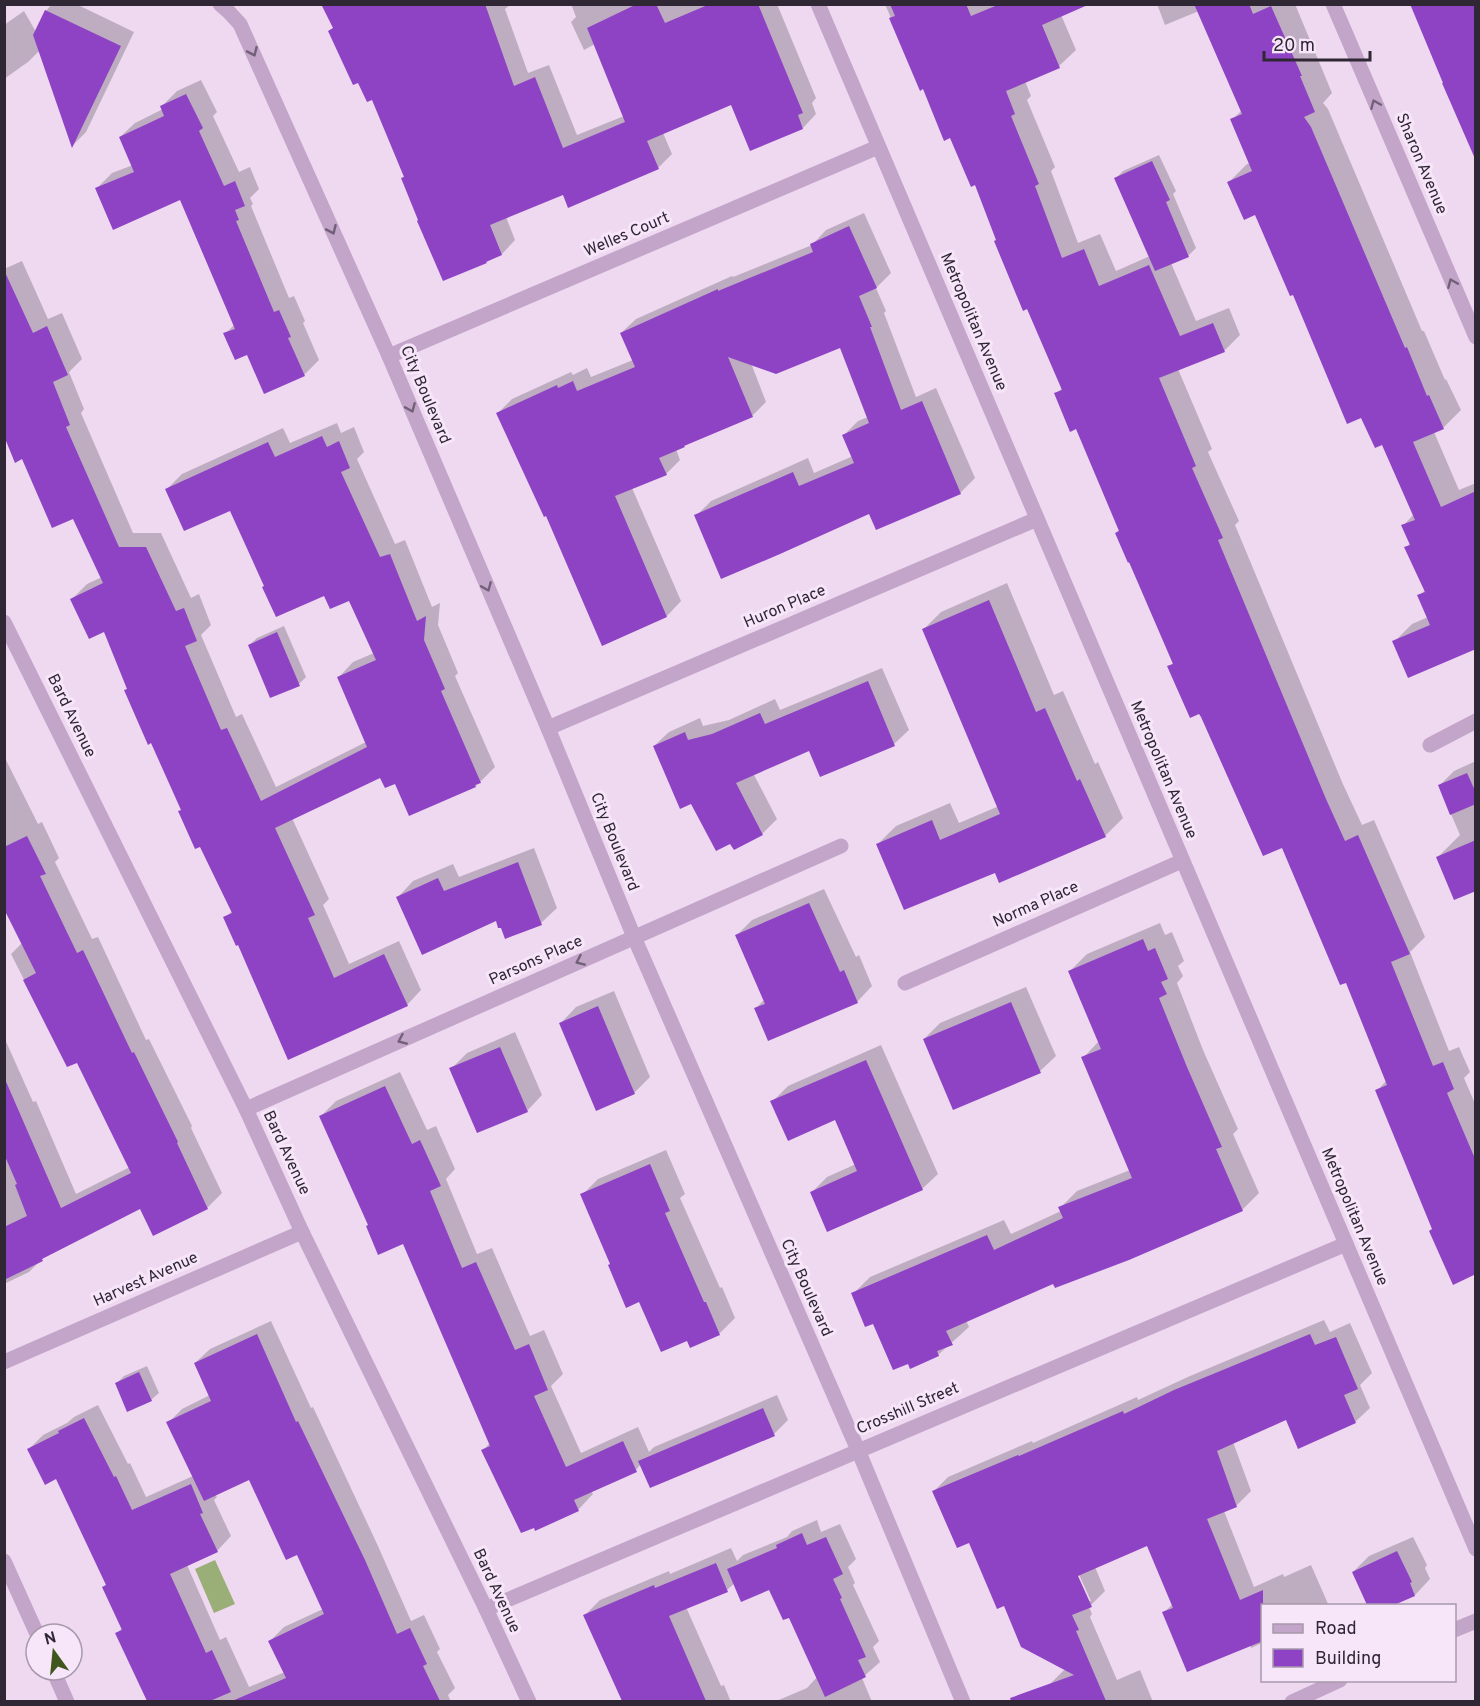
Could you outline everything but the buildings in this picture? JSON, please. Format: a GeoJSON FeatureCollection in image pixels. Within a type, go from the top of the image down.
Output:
{"type":"FeatureCollection","features":[{"type":"Feature","properties":{"kind":"street","name":"City Boulevard"},"geometry":{"type":"LineString","coordinates":[[220,4],[240,24],[389,356],[634,937],[858,1450],[963,1701]]}},
{"type":"Feature","properties":{"kind":"street","name":"Metropolitan Avenue"},"geometry":{"type":"LineString","coordinates":[[818,4],[1476,1549]]}},
{"type":"Feature","properties":{"kind":"street","name":"Sharon Avenue"},"geometry":{"type":"LineString","coordinates":[[1333,4],[1476,337]]}},
{"type":"Feature","properties":{"kind":"street","name":"Welles Court"},"geometry":{"type":"LineString","coordinates":[[389,356],[878,147]]}},
{"type":"Feature","properties":{"kind":"street","name":"Huron Place"},"geometry":{"type":"LineString","coordinates":[[548,729],[1037,519]]}},
{"type":"Feature","properties":{"kind":"street","name":"Bard Avenue"},"geometry":{"type":"LineString","coordinates":[[4,622],[246,1109],[302,1232],[486,1609],[528,1701]]}},
{"type":"Feature","properties":{"kind":"street"},"geometry":{"type":"LineString","coordinates":[[1430,745],[1476,721]]}},
{"type":"Feature","properties":{"kind":"street","name":"Parsons Place"},"geometry":{"type":"LineString","coordinates":[[246,1109],[841,846]]}},
{"type":"Feature","properties":{"kind":"street","name":"Norma Place"},"geometry":{"type":"LineString","coordinates":[[905,983],[1182,861]]}},
{"type":"Feature","properties":{"kind":"street","name":"Harvest Avenue"},"geometry":{"type":"LineString","coordinates":[[4,1362],[302,1232]]}},
{"type":"Feature","properties":{"kind":"street","name":"Crosshill Street"},"geometry":{"type":"LineString","coordinates":[[486,1609],[1346,1244]]}},
{"type":"Feature","properties":{"kind":"street"},"geometry":{"type":"LineString","coordinates":[[4,1561],[32,1622]]}},
{"type":"Feature","properties":{"kind":"street"},"geometry":{"type":"LineString","coordinates":[[1456,1630],[1476,1621]]}},
{"type":"Feature","properties":{"kind":"street"},"geometry":{"type":"LineString","coordinates":[[58,1682],[67,1701]]}},
{"type":"Feature","properties":{"kind":"street"},"geometry":{"type":"LineString","coordinates":[[1292,1701],[1335,1682]]}},
{"type":"Feature","properties":{"kind":"shaded area"},"geometry":{"type":"Polygon","coordinates":[[[215,1560],[235,1604],[214,1613],[195,1569],[215,1560]]]}}]}
